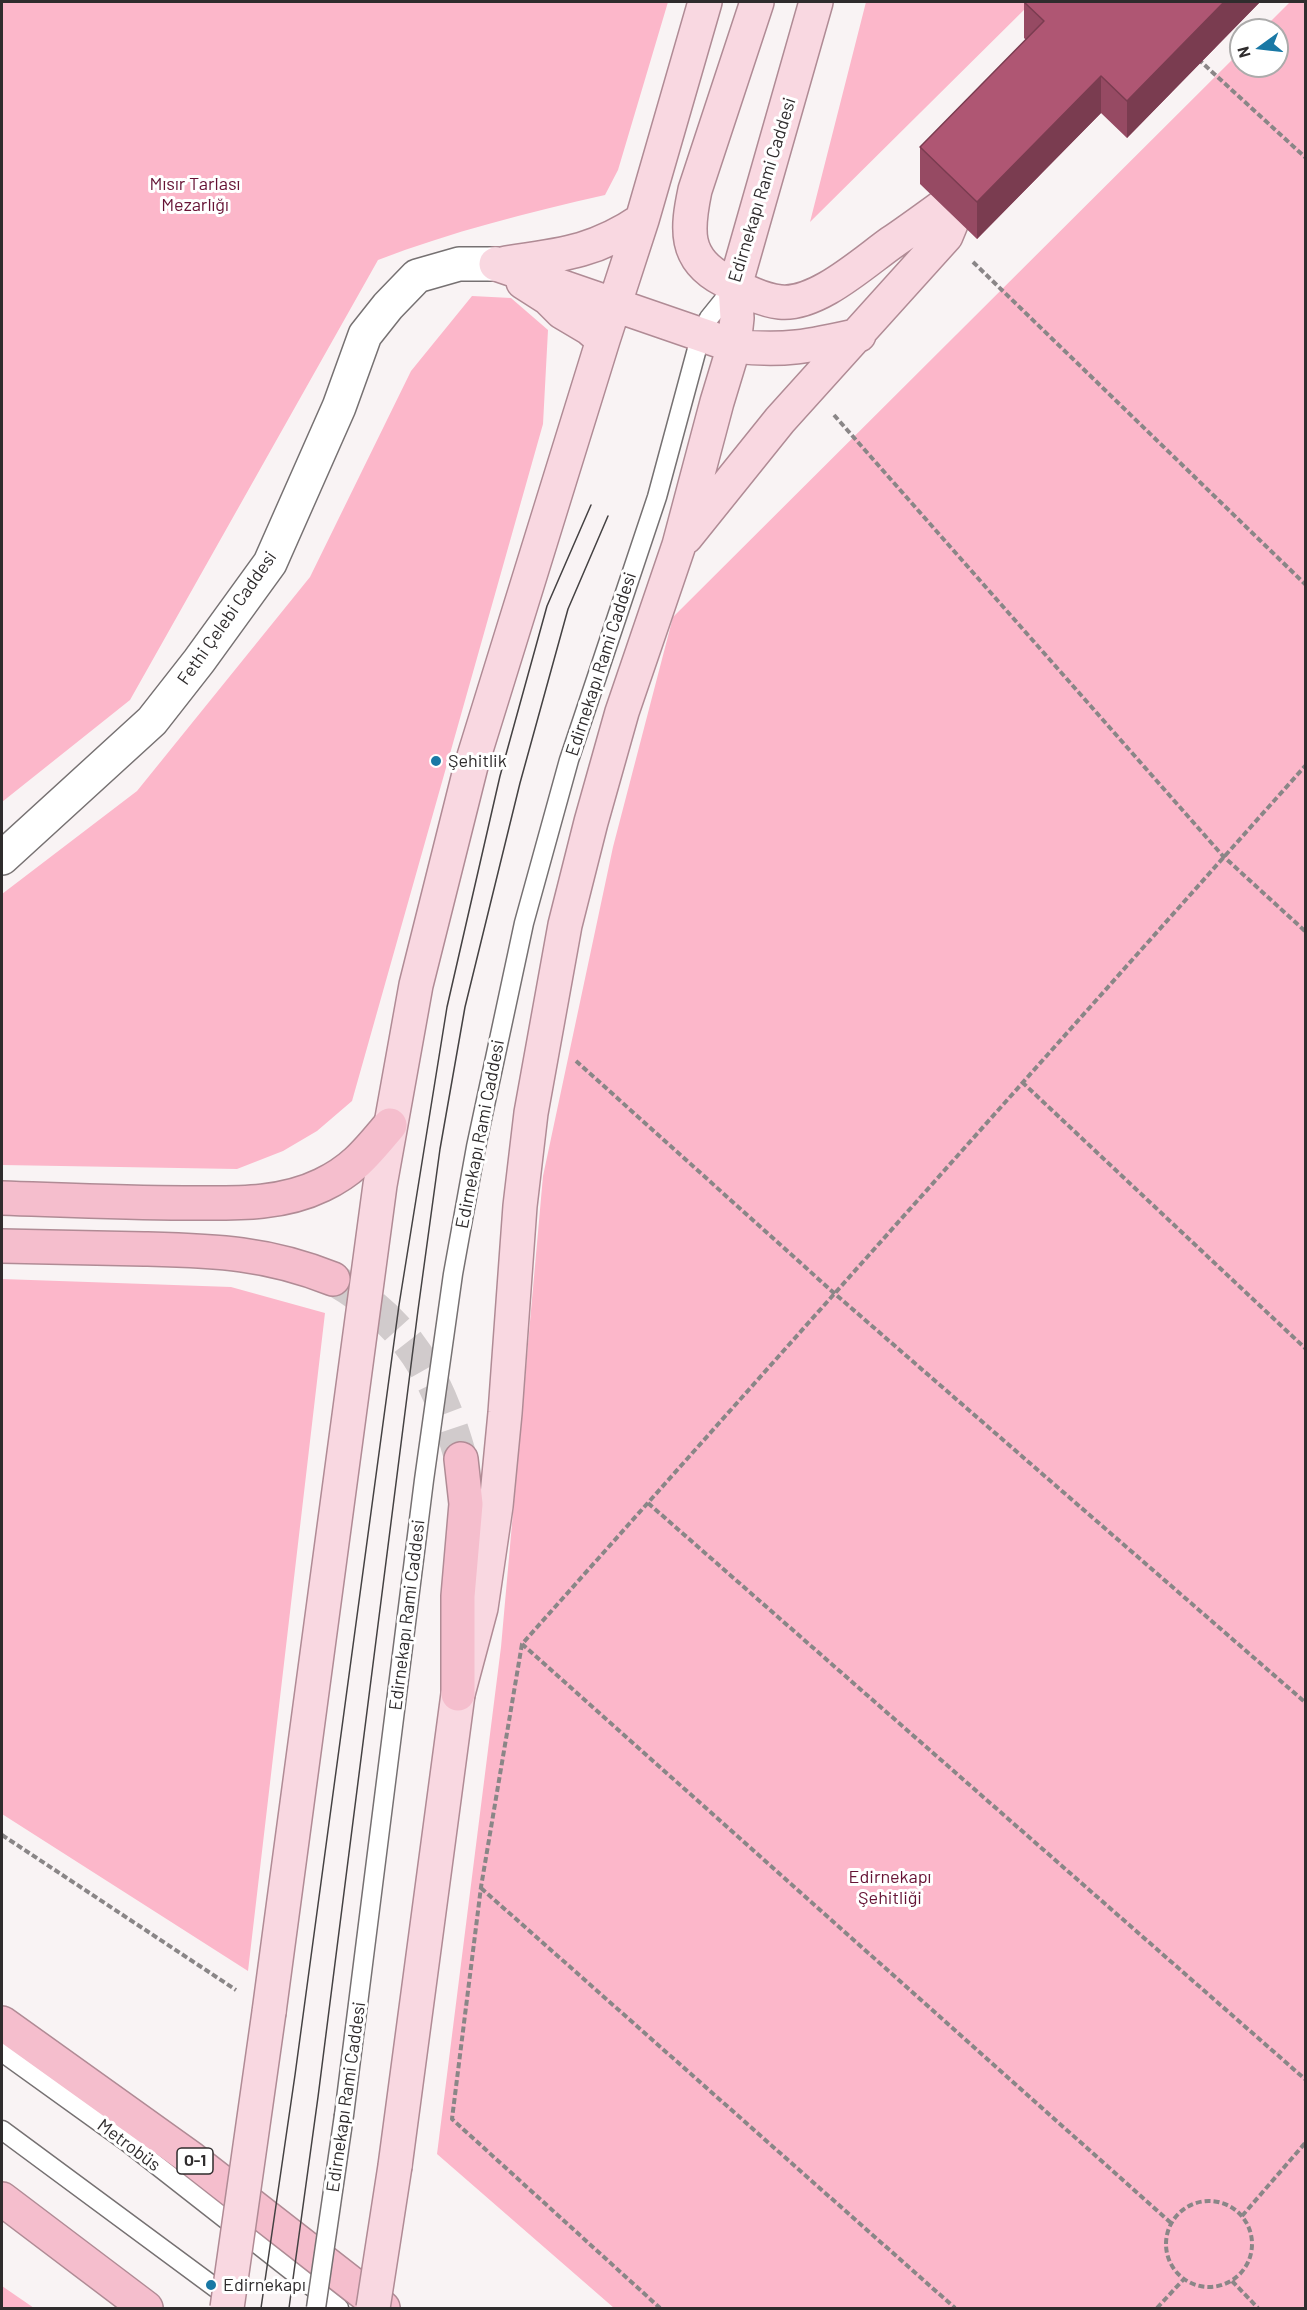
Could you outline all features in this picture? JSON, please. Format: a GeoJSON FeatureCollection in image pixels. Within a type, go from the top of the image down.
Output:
{"type":"FeatureCollection","features":[{"type":"Feature","properties":{"kind":"highway"},"geometry":{"type":"LineString","coordinates":[[2,1198],[156,1203],[242,1203],[282,1199],[322,1185],[357,1164],[390,1125]]}},
{"type":"Feature","properties":{"kind":"highway"},"geometry":{"type":"LineString","coordinates":[[2,1246],[226,1252],[270,1258],[302,1266],[333,1278]]}},
{"type":"Feature","properties":{"kind":"highway"},"geometry":{"type":"LineString","coordinates":[[458,1694],[458,1596],[466,1504],[461,1459]]}},
{"type":"Feature","properties":{"kind":"highway","name":"O-1"},"geometry":{"type":"LineString","coordinates":[[2,2023],[192,2159],[383,2308]]}},
{"type":"Feature","properties":{"kind":"highway"},"geometry":{"type":"LineString","coordinates":[[2,2199],[146,2308]]}},
{"type":"Feature","properties":{"kind":"main road"},"geometry":{"type":"LineString","coordinates":[[227,2308],[269,2012],[362,1313],[390,1125],[416,985],[471,766],[642,220],[705,2]]}},
{"type":"Feature","properties":{"kind":"main road"},"geometry":{"type":"LineString","coordinates":[[757,2],[695,190],[688,222],[691,245],[700,260],[718,277],[735,286],[780,302],[815,294],[839,282],[965,190],[998,158]]}},
{"type":"Feature","properties":{"kind":"main road","name":"Edirnekapı Rami Caddesi"},"geometry":{"type":"LineString","coordinates":[[735,286],[816,2]]}},
{"type":"Feature","properties":{"kind":"main road"},"geometry":{"type":"LineString","coordinates":[[679,545],[780,420],[946,236],[965,190]]}},
{"type":"Feature","properties":{"kind":"main road"},"geometry":{"type":"LineString","coordinates":[[496,264],[554,256],[589,248],[618,236],[642,220]]}},
{"type":"Feature","properties":{"kind":"main road"},"geometry":{"type":"LineString","coordinates":[[496,264],[734,346],[761,349],[797,348],[859,335]]}},
{"type":"Feature","properties":{"kind":"main road"},"geometry":{"type":"LineString","coordinates":[[496,264],[548,298],[562,312],[589,327],[603,340]]}},
{"type":"Feature","properties":{"kind":"main road"},"geometry":{"type":"LineString","coordinates":[[373,2308],[395,2166],[458,1694],[481,1608],[496,1506],[520,1206],[531,1113],[565,925],[622,711],[679,545],[734,346],[737,318],[735,286]]}},
{"type":"Feature","properties":{"kind":"street","name":"Fethi Çelebi Caddesi"},"geometry":{"type":"LineString","coordinates":[[2,858],[152,721],[200,661],[270,563],[339,406],[365,335],[388,306],[417,276],[459,264],[496,264]]}},
{"type":"Feature","properties":{"kind":"lane","name":"Edirnekapı Rami Caddesi"},"geometry":{"type":"LineString","coordinates":[[316,2308],[344,2115],[425,1468],[453,1274],[476,1147],[524,923],[566,771],[657,497],[701,334],[710,318],[735,286]]}},
{"type":"Feature","properties":{"kind":"lane","name":"Metrobüs"},"geometry":{"type":"LineString","coordinates":[[2,2052],[127,2142],[339,2308]]}},
{"type":"Feature","properties":{"kind":"lane"},"geometry":{"type":"LineString","coordinates":[[2,2130],[243,2308]]}},
{"type":"Feature","properties":{"kind":"path"},"geometry":{"type":"LineString","coordinates":[[1191,54],[1305,158]]}},
{"type":"Feature","properties":{"kind":"path"},"geometry":{"type":"LineString","coordinates":[[946,236],[1305,585]]}},
{"type":"Feature","properties":{"kind":"path"},"geometry":{"type":"LineString","coordinates":[[807,390],[820,399],[1223,856],[1305,932]]}},
{"type":"Feature","properties":{"kind":"path"},"geometry":{"type":"LineString","coordinates":[[660,2308],[452,2119],[481,1887],[522,1644],[1305,765]]}},
{"type":"Feature","properties":{"kind":"path"},"geometry":{"type":"LineString","coordinates":[[581,1065],[834,1293],[1305,1702]]}},
{"type":"Feature","properties":{"kind":"path"},"geometry":{"type":"LineString","coordinates":[[1022,1082],[1305,1349]]}},
{"type":"Feature","properties":{"kind":"path"},"geometry":{"type":"LineString","coordinates":[[648,1503],[1305,2080]]}},
{"type":"Feature","properties":{"kind":"path"},"geometry":{"type":"LineString","coordinates":[[522,1644],[1170,2223]]}},
{"type":"Feature","properties":{"kind":"path"},"geometry":{"type":"LineString","coordinates":[[2,1835],[269,2012]]}},
{"type":"Feature","properties":{"kind":"path"},"geometry":{"type":"LineString","coordinates":[[481,1887],[955,2308]]}},
{"type":"Feature","properties":{"kind":"path"},"geometry":{"type":"LineString","coordinates":[[1242,2217],[1305,2142]]}},
{"type":"Feature","properties":{"kind":"path"},"geometry":{"type":"LineString","coordinates":[[1198,2202],[1216,2202],[1231,2207],[1242,2217],[1249,2229],[1252,2243],[1250,2258],[1243,2271],[1232,2281],[1212,2288],[1197,2286],[1183,2280],[1172,2266],[1166,2252],[1166,2237],[1170,2223],[1185,2208],[1198,2202]]}},
{"type":"Feature","properties":{"kind":"path"},"geometry":{"type":"LineString","coordinates":[[1157,2308],[1183,2280]]}},
{"type":"Feature","properties":{"kind":"path"},"geometry":{"type":"LineString","coordinates":[[1232,2281],[1258,2308]]}},
{"type":"Feature","properties":{"kind":"green space","name":"Mısır Tarlası Mezarlığı"},"geometry":{"type":"Polygon","coordinates":[[[2,2],[668,2],[618,170],[605,195],[490,223],[378,260],[130,700],[2,802],[2,2]]]}},
{"type":"Feature","properties":{"kind":"green space"},"geometry":{"type":"Polygon","coordinates":[[[866,2],[1032,2],[810,222],[866,2]]]}},
{"type":"Feature","properties":{"kind":"green space","name":"Edirnekapı Şehitliği"},"geometry":{"type":"Polygon","coordinates":[[[1290,2],[1306,2],[1305,2308],[614,2308],[437,2154],[501,1647],[543,1176],[613,847],[673,617],[1229,63],[1229,78],[1289,78],[1289,18],[1274,18],[1290,2]]]}},
{"type":"Feature","properties":{"kind":"green space"},"geometry":{"type":"Polygon","coordinates":[[[472,296],[511,298],[548,330],[543,424],[352,1101],[317,1131],[283,1151],[237,1169],[2,1165],[2,894],[137,791],[310,577],[411,371],[472,296]]]}},
{"type":"Feature","properties":{"kind":"green space"},"geometry":{"type":"Polygon","coordinates":[[[2,1279],[231,1287],[325,1313],[248,1971],[2,1814],[2,1279]]]}},
{"type":"Feature","properties":{"kind":"green space"},"geometry":{"type":"Polygon","coordinates":[[[2,2286],[34,2308],[2,2308],[2,2286]]]}},
{"type":"Feature","properties":{"kind":"building"},"geometry":{"type":"Polygon","coordinates":[[[1024,2],[1224,2],[1127,101],[1101,76],[977,202],[920,147],[1044,21],[1024,2]]]}},
{"type":"Feature","properties":{"kind":"tunnel"},"geometry":{"type":"LineString","coordinates":[[333,1279],[382,1314],[417,1355],[442,1402],[461,1459]]}},
{"type":"Feature","properties":{"kind":"tram line"},"geometry":{"type":"LineString","coordinates":[[261,2308],[295,2075],[399,1305],[447,1007],[500,776],[547,606],[591,505]]}},
{"type":"Feature","properties":{"kind":"tram line"},"geometry":{"type":"LineString","coordinates":[[289,2308],[418,1310],[440,1149],[465,1007],[520,783],[568,609],[608,516]]}},
{"type":"Feature","properties":{"kind":"place","name":"Şehitlik"},"geometry":{"type":"Point","coordinates":[436,761]}},
{"type":"Feature","properties":{"kind":"place","name":"Edirnekapı"},"geometry":{"type":"Point","coordinates":[211,2285]}}]}
